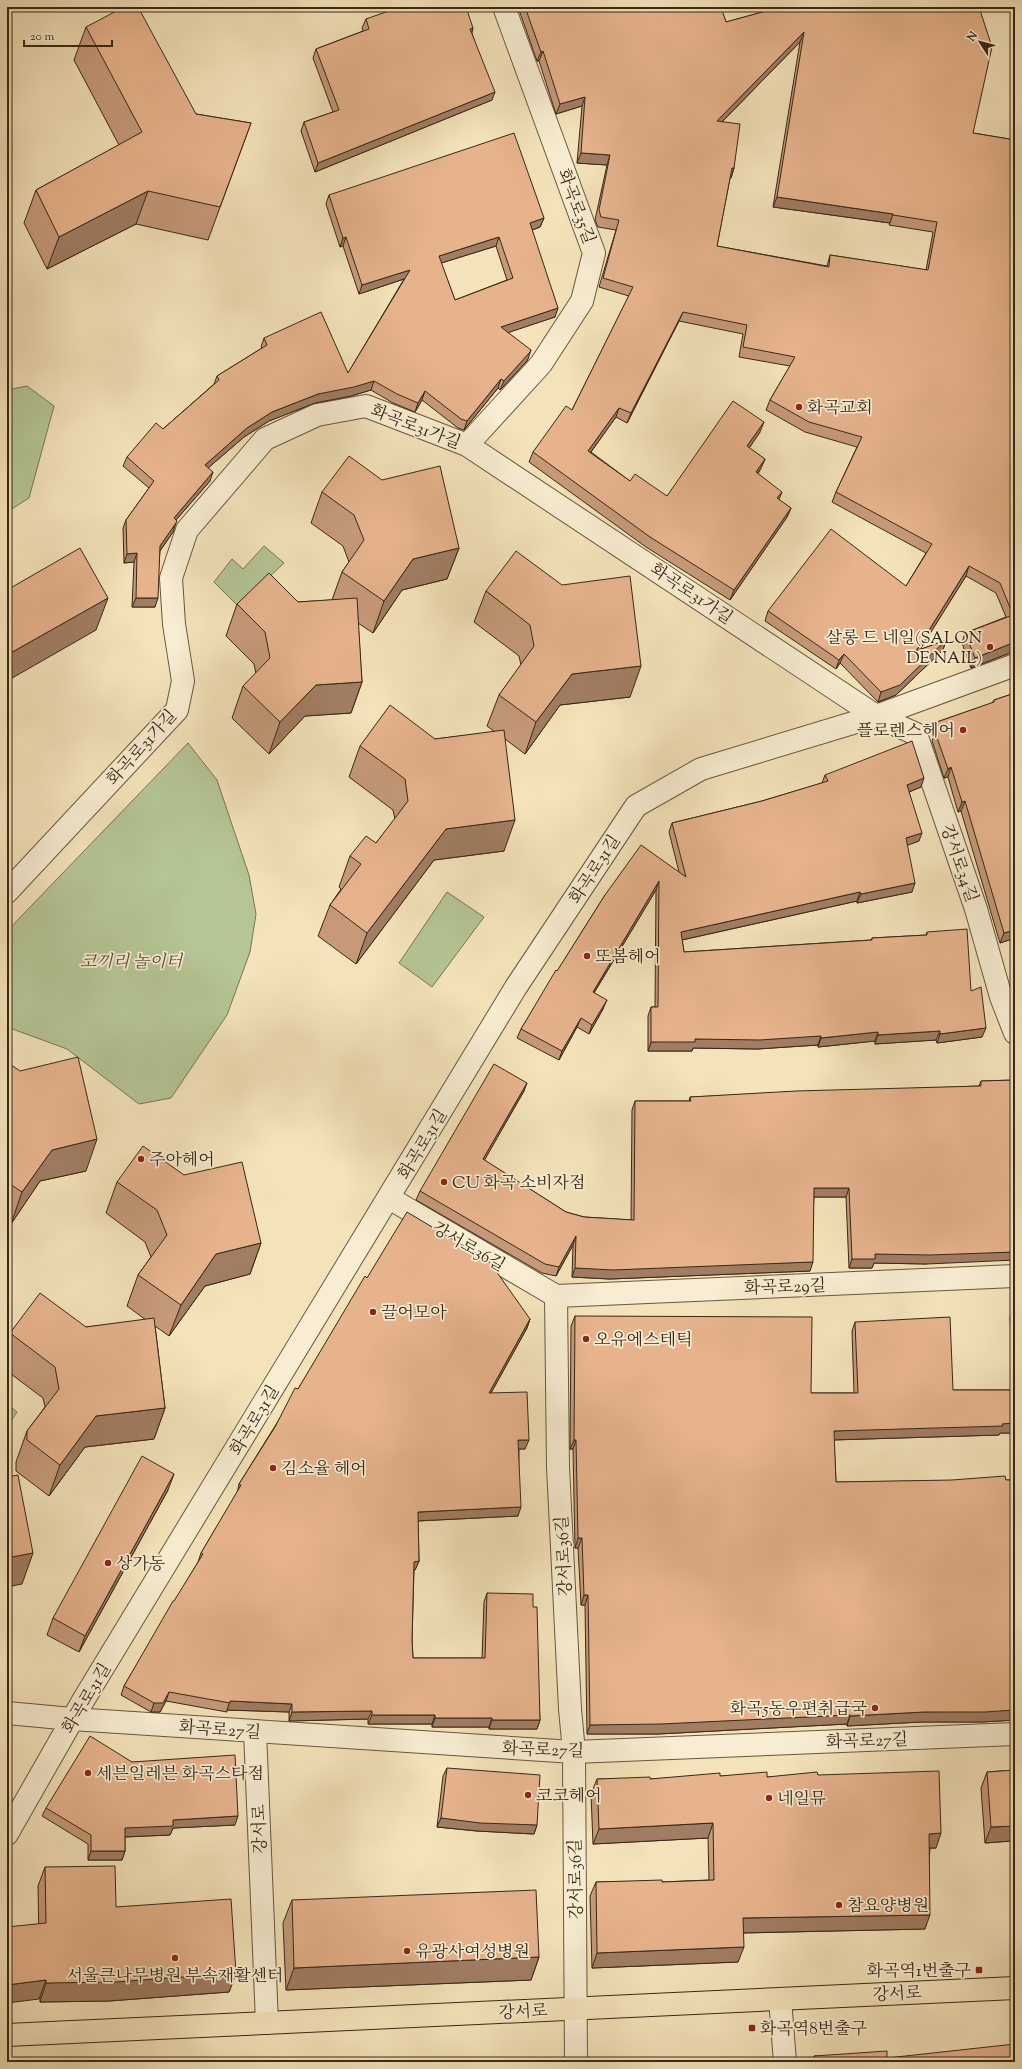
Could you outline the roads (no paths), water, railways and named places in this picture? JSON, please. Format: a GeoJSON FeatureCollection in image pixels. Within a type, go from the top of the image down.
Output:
{"type":"FeatureCollection","features":[{"type":"Feature","properties":{"kind":"main road","name":"강서로"},"geometry":{"type":"LineString","coordinates":[[7,2035],[1015,1988]]}},
{"type":"Feature","properties":{"kind":"street","name":"화곡로35길"},"geometry":{"type":"LineString","coordinates":[[467,445],[541,364],[582,301],[594,253],[504,7]]}},
{"type":"Feature","properties":{"kind":"street","name":"화곡로31가길"},"geometry":{"type":"LineString","coordinates":[[7,892],[177,710],[183,681],[174,624],[171,578],[187,530],[265,439],[317,415],[366,406],[467,445],[876,716]]}},
{"type":"Feature","properties":{"kind":"street","name":"화곡로31길"},"geometry":{"type":"LineString","coordinates":[[7,1834],[72,1719],[516,987],[599,859],[636,806],[701,769],[876,716],[1015,665]]}},
{"type":"Feature","properties":{"kind":"street","name":"강서로34길"},"geometry":{"type":"LineString","coordinates":[[876,716],[916,734],[976,909],[1001,997],[1015,1034]]}},
{"type":"Feature","properties":{"kind":"street","name":"강서로36길"},"geometry":{"type":"LineString","coordinates":[[389,1198],[556,1296],[558,1467],[570,1709],[574,1752],[577,2009],[576,2062]]}},
{"type":"Feature","properties":{"kind":"street","name":"화곡로29길"},"geometry":{"type":"LineString","coordinates":[[556,1296],[1015,1276]]}},
{"type":"Feature","properties":{"kind":"street","name":"화곡로27길"},"geometry":{"type":"LineString","coordinates":[[7,1713],[72,1719],[574,1752],[1015,1734]]}},
{"type":"Feature","properties":{"kind":"street","name":"강서로"},"geometry":{"type":"LineString","coordinates":[[255,1731],[266,2023]]}},
{"type":"Feature","properties":{"kind":"street"},"geometry":{"type":"LineString","coordinates":[[780,1999],[785,2062]]}},
{"type":"Feature","properties":{"kind":"place","name":"화곡교회"},"geometry":{"type":"Point","coordinates":[799,407]}},
{"type":"Feature","properties":{"kind":"place","name":"살롱 드 네일(SALON DE NAIL)"},"geometry":{"type":"Point","coordinates":[990,647]}},
{"type":"Feature","properties":{"kind":"place","name":"플로렌스헤어"},"geometry":{"type":"Point","coordinates":[963,730]}},
{"type":"Feature","properties":{"kind":"place","name":"또봄헤어"},"geometry":{"type":"Point","coordinates":[587,956]}},
{"type":"Feature","properties":{"kind":"place","name":"주아헤어"},"geometry":{"type":"Point","coordinates":[141,1159]}},
{"type":"Feature","properties":{"kind":"place","name":"CU 화곡 소비자점"},"geometry":{"type":"Point","coordinates":[444,1182]}},
{"type":"Feature","properties":{"kind":"place","name":"끌어모아"},"geometry":{"type":"Point","coordinates":[373,1312]}},
{"type":"Feature","properties":{"kind":"place","name":"오유에스테틱"},"geometry":{"type":"Point","coordinates":[586,1339]}},
{"type":"Feature","properties":{"kind":"place","name":"김소율 헤어"},"geometry":{"type":"Point","coordinates":[273,1468]}},
{"type":"Feature","properties":{"kind":"place","name":"상가동"},"geometry":{"type":"Point","coordinates":[108,1563]}},
{"type":"Feature","properties":{"kind":"place","name":"화곡5동우편취급국"},"geometry":{"type":"Point","coordinates":[875,1708]}},
{"type":"Feature","properties":{"kind":"place","name":"세븐일레븐 화곡스타점"},"geometry":{"type":"Point","coordinates":[88,1773]}},
{"type":"Feature","properties":{"kind":"place","name":"코코헤어"},"geometry":{"type":"Point","coordinates":[528,1795]}},
{"type":"Feature","properties":{"kind":"place","name":"네일뮤"},"geometry":{"type":"Point","coordinates":[769,1798]}},
{"type":"Feature","properties":{"kind":"place","name":"참요양병원"},"geometry":{"type":"Point","coordinates":[839,1905]}},
{"type":"Feature","properties":{"kind":"place","name":"유광사여성병원"},"geometry":{"type":"Point","coordinates":[407,1951]}},
{"type":"Feature","properties":{"kind":"place","name":"서울큰나무병원 부속재활센터"},"geometry":{"type":"Point","coordinates":[175,1958]}},
{"type":"Feature","properties":{"kind":"place","name":"화곡역1번출구"},"geometry":{"type":"Point","coordinates":[979,1970]}},
{"type":"Feature","properties":{"kind":"place","name":"화곡역8번출구"},"geometry":{"type":"Point","coordinates":[752,2028]}},
{"type":"Feature","properties":{"kind":"park label","name":"코끼리 놀이터"},"geometry":{"type":"Point","coordinates":[131,961]}}]}
